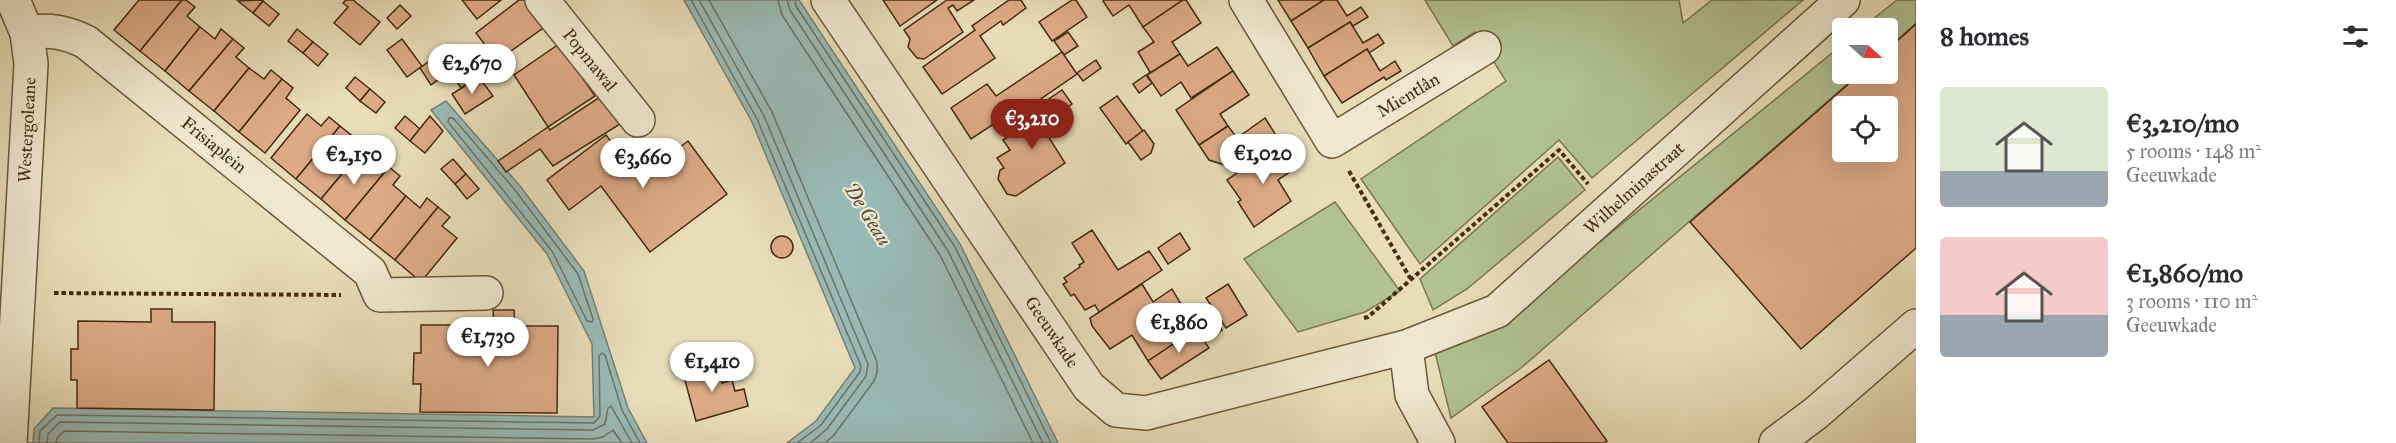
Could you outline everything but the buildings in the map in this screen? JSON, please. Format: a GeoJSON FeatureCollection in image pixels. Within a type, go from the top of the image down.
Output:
{"type":"FeatureCollection","features":[{"type":"Feature","properties":{"kind":"street","name":"Westergoleane"},"geometry":{"type":"LineString","coordinates":[[10,442],[31,64],[27,33],[13,0]]}},
{"type":"Feature","properties":{"kind":"street","name":"Popmawal"},"geometry":{"type":"LineString","coordinates":[[542,0],[638,120]]}},
{"type":"Feature","properties":{"kind":"street","name":"Geeuwkade"},"geometry":{"type":"LineString","coordinates":[[828,0],[1089,387],[1116,410],[1146,413],[1406,347]]}},
{"type":"Feature","properties":{"kind":"street"},"geometry":{"type":"LineString","coordinates":[[1246,0],[1332,141]]}},
{"type":"Feature","properties":{"kind":"street","name":"Wilhelminastraat"},"geometry":{"type":"LineString","coordinates":[[1406,347],[1497,312],[1843,0]]}},
{"type":"Feature","properties":{"kind":"street","name":"Frisiaplein"},"geometry":{"type":"LineString","coordinates":[[27,33],[46,30],[70,34],[86,42],[370,272],[380,295]]}},
{"type":"Feature","properties":{"kind":"street","name":"Mientlân"},"geometry":{"type":"LineString","coordinates":[[1332,141],[1485,48]]}},
{"type":"Feature","properties":{"kind":"street"},"geometry":{"type":"LineString","coordinates":[[380,295],[486,293]]}},
{"type":"Feature","properties":{"kind":"street"},"geometry":{"type":"LineString","coordinates":[[1776,443],[1816,413],[1916,326]]}},
{"type":"Feature","properties":{"kind":"street"},"geometry":{"type":"LineString","coordinates":[[1406,347],[1412,395],[1437,443]]}},
{"type":"Feature","properties":{"kind":"path"},"geometry":{"type":"LineString","coordinates":[[1332,141],[1410,278]]}},
{"type":"Feature","properties":{"kind":"path"},"geometry":{"type":"LineString","coordinates":[[1358,320],[1368,317],[1559,150],[1610,209]]}},
{"type":"Feature","properties":{"kind":"path"},"geometry":{"type":"LineString","coordinates":[[17,293],[380,295]]}},
{"type":"Feature","properties":{"kind":"green space"},"geometry":{"type":"Polygon","coordinates":[[[1425,0],[1679,0],[1683,23],[1712,0],[1803,0],[1592,178],[1559,140],[1420,264],[1361,179],[1506,81],[1475,32],[1453,46],[1425,0]]]}},
{"type":"Feature","properties":{"kind":"green space"},"geometry":{"type":"Polygon","coordinates":[[[1897,0],[1916,0],[1916,23],[1898,39],[1898,18],[1874,18],[1897,0]]]}},
{"type":"Feature","properties":{"kind":"green space"},"geometry":{"type":"Polygon","coordinates":[[[1832,53],[1832,84],[1848,84],[1521,368],[1451,418],[1434,348],[1505,319],[1832,53]]]}},
{"type":"Feature","properties":{"kind":"green space"},"geometry":{"type":"Polygon","coordinates":[[[1558,157],[1585,190],[1467,289],[1433,310],[1420,279],[1558,157]]]}},
{"type":"Feature","properties":{"kind":"green space"},"geometry":{"type":"Polygon","coordinates":[[[1335,202],[1400,291],[1365,312],[1298,332],[1244,259],[1335,202]]]}},
{"type":"Feature","properties":{"kind":"water","name":"De Geau"},"geometry":{"type":"Polygon","coordinates":[[[684,0],[799,0],[960,244],[1058,443],[787,443],[816,421],[855,368],[752,122],[684,0]]]}},
{"type":"Feature","properties":{"kind":"water"},"geometry":{"type":"Polygon","coordinates":[[[446,101],[520,186],[584,271],[628,408],[647,443],[33,443],[34,429],[53,408],[594,417],[592,344],[547,254],[431,110],[446,101]]]}},
{"type":"Feature","properties":{"kind":"water"},"geometry":{"type":"Polygon","coordinates":[[[0,441],[33,443],[0,443],[0,441]]]}}]}
